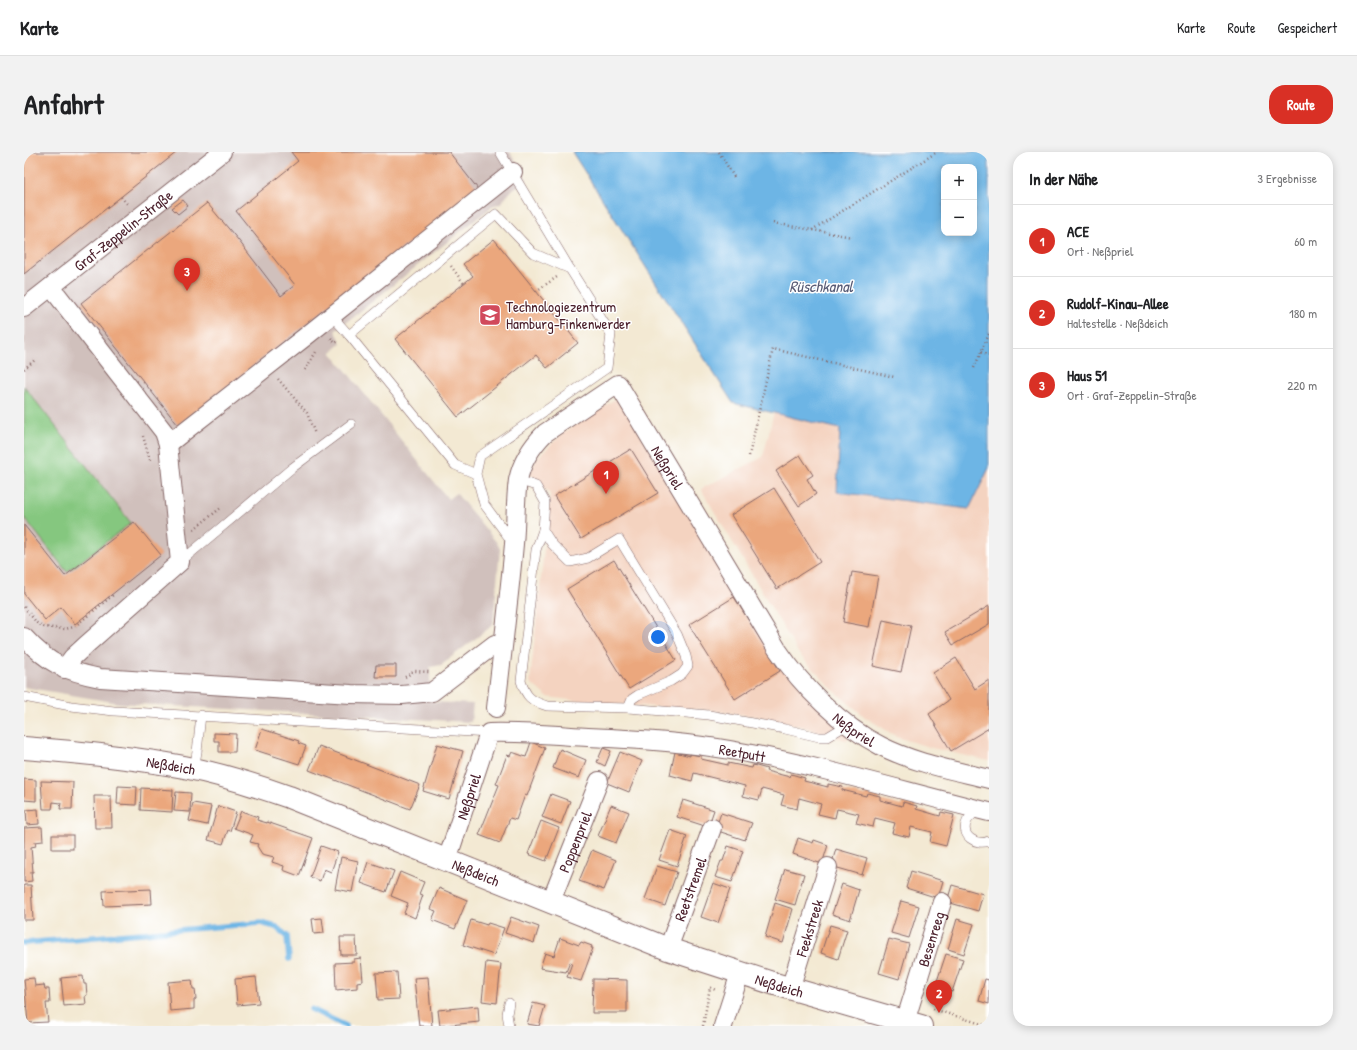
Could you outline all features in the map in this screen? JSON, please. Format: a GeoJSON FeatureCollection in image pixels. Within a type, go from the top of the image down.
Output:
{"type":"FeatureCollection","features":[{"type":"Feature","properties":{"kind":"street","name":"Graf-Zeppelin-Straße"},"geometry":{"type":"LineString","coordinates":[[24,308],[222,152]]}},
{"type":"Feature","properties":{"kind":"street"},"geometry":{"type":"LineString","coordinates":[[168,444],[513,172]]}},
{"type":"Feature","properties":{"kind":"street"},"geometry":{"type":"LineString","coordinates":[[51,286],[164,432],[168,444],[179,555],[73,657],[64,669]]}},
{"type":"Feature","properties":{"kind":"street","name":"Neßpriel"},"geometry":{"type":"LineString","coordinates":[[496,708],[514,544],[518,480],[529,452],[536,441],[545,433],[618,384],[777,649],[798,677],[847,724],[882,747],[925,763],[989,779]]}},
{"type":"Feature","properties":{"kind":"street"},"geometry":{"type":"LineString","coordinates":[[24,637],[45,658],[64,669],[83,675],[122,680],[351,694],[402,695],[432,692],[495,644],[503,644]]}},
{"type":"Feature","properties":{"kind":"street","name":"Reetputt"},"geometry":{"type":"LineString","coordinates":[[489,733],[514,732],[636,739],[724,749],[788,761],[984,811]]}},
{"type":"Feature","properties":{"kind":"street","name":"Neßpriel"},"geometry":{"type":"LineString","coordinates":[[447,860],[489,733]]}},
{"type":"Feature","properties":{"kind":"street","name":"Neßdeich"},"geometry":{"type":"LineString","coordinates":[[24,748],[142,760],[194,769],[247,782],[289,797],[668,949],[790,989],[912,1017]]}},
{"type":"Feature","properties":{"kind":"street","name":"Poppenpriel"},"geometry":{"type":"LineString","coordinates":[[552,902],[599,781]]}},
{"type":"Feature","properties":{"kind":"street","name":"Reetstremel"},"geometry":{"type":"LineString","coordinates":[[668,949],[712,828]]}},
{"type":"Feature","properties":{"kind":"street","name":"Feekstreek"},"geometry":{"type":"LineString","coordinates":[[790,989],[828,867]]}},
{"type":"Feature","properties":{"kind":"street","name":"Besenreeg"},"geometry":{"type":"LineString","coordinates":[[912,1017],[942,902]]}},
{"type":"Feature","properties":{"kind":"street"},"geometry":{"type":"LineString","coordinates":[[723,1026],[740,973]]}},
{"type":"Feature","properties":{"kind":"lane"},"geometry":{"type":"LineString","coordinates":[[500,152],[611,334],[607,368],[480,456],[476,474],[484,504],[514,544]]}},
{"type":"Feature","properties":{"kind":"lane"},"geometry":{"type":"LineString","coordinates":[[349,335],[496,214],[533,253],[570,269]]}},
{"type":"Feature","properties":{"kind":"lane"},"geometry":{"type":"LineString","coordinates":[[332,316],[455,465],[476,474]]}},
{"type":"Feature","properties":{"kind":"lane"},"geometry":{"type":"LineString","coordinates":[[179,555],[351,424]]}},
{"type":"Feature","properties":{"kind":"lane"},"geometry":{"type":"LineString","coordinates":[[518,480],[536,486],[545,502],[543,530],[536,550],[520,681],[525,693],[535,702],[546,706],[628,708],[709,715],[819,737],[827,737],[847,724]]}},
{"type":"Feature","properties":{"kind":"lane"},"geometry":{"type":"LineString","coordinates":[[543,530],[552,544],[570,562],[588,558],[619,539],[676,634],[686,656],[688,666],[682,674],[671,681],[638,694],[632,699],[628,708]]}},
{"type":"Feature","properties":{"kind":"lane"},"geometry":{"type":"LineString","coordinates":[[24,697],[71,706],[107,710],[489,733]]}},
{"type":"Feature","properties":{"kind":"lane"},"geometry":{"type":"LineString","coordinates":[[194,769],[201,715]]}},
{"type":"Feature","properties":{"kind":"lane"},"geometry":{"type":"LineString","coordinates":[[984,811],[972,814],[967,822],[966,831],[967,835],[974,842],[982,843],[989,841]]}},
{"type":"Feature","properties":{"kind":"lane"},"geometry":{"type":"LineString","coordinates":[[509,1003],[507,1014],[509,1026]]}},
{"type":"Feature","properties":{"kind":"path"},"geometry":{"type":"LineString","coordinates":[[719,152],[734,177]]}},
{"type":"Feature","properties":{"kind":"path"},"geometry":{"type":"LineString","coordinates":[[812,230],[937,152]]}},
{"type":"Feature","properties":{"kind":"path"},"geometry":{"type":"LineString","coordinates":[[773,223],[852,237]]}},
{"type":"Feature","properties":{"kind":"path"},"geometry":{"type":"LineString","coordinates":[[444,257],[464,284]]}},
{"type":"Feature","properties":{"kind":"path"},"geometry":{"type":"LineString","coordinates":[[536,291],[570,269]]}},
{"type":"Feature","properties":{"kind":"path"},"geometry":{"type":"LineString","coordinates":[[974,368],[989,334]]}},
{"type":"Feature","properties":{"kind":"path"},"geometry":{"type":"LineString","coordinates":[[749,456],[754,427],[773,349],[894,376]]}},
{"type":"Feature","properties":{"kind":"path"},"geometry":{"type":"LineString","coordinates":[[981,352],[989,356]]}},
{"type":"Feature","properties":{"kind":"path"},"geometry":{"type":"LineString","coordinates":[[24,369],[35,360]]}},
{"type":"Feature","properties":{"kind":"path"},"geometry":{"type":"LineString","coordinates":[[267,366],[307,413],[316,433],[309,438]]}},
{"type":"Feature","properties":{"kind":"path"},"geometry":{"type":"LineString","coordinates":[[142,431],[151,464]]}},
{"type":"Feature","properties":{"kind":"path"},"geometry":{"type":"LineString","coordinates":[[179,555],[190,533],[223,506]]}},
{"type":"Feature","properties":{"kind":"path"},"geometry":{"type":"LineString","coordinates":[[24,607],[37,623],[44,626],[65,629],[74,627],[115,594]]}},
{"type":"Feature","properties":{"kind":"path"},"geometry":{"type":"LineString","coordinates":[[912,1017],[988,1026]]}},
{"type":"Feature","properties":{"kind":"shaded area"},"geometry":{"type":"Polygon","coordinates":[[[24,152],[510,152],[527,180],[513,189],[500,204],[494,205],[335,331],[341,344],[331,352],[448,499],[456,493],[497,543],[500,549],[493,625],[441,665],[430,667],[430,680],[434,702],[473,704],[471,722],[119,703],[24,687],[24,152]]]}},
{"type":"Feature","properties":{"kind":"shaded area"},"geometry":{"type":"Polygon","coordinates":[[[618,397],[782,667],[852,735],[846,740],[797,725],[760,717],[707,710],[595,703],[547,697],[530,682],[550,494],[530,474],[538,457],[562,434],[618,397]]]}},
{"type":"Feature","properties":{"kind":"shaded area"},"geometry":{"type":"Polygon","coordinates":[[[774,412],[840,429],[837,492],[989,468],[989,761],[932,748],[897,737],[865,717],[832,689],[799,654],[701,489],[763,457],[774,412]]]}},
{"type":"Feature","properties":{"kind":"green space"},"geometry":{"type":"Polygon","coordinates":[[[24,386],[131,523],[67,572],[24,517],[24,386]]]}},
{"type":"Feature","properties":{"kind":"water","name":"Rüschkanal"},"geometry":{"type":"Polygon","coordinates":[[[572,152],[989,152],[989,468],[969,509],[837,492],[840,429],[733,403],[572,152]]]}},
{"type":"Feature","properties":{"kind":"building"},"geometry":{"type":"Polygon","coordinates":[[[24,152],[177,152],[24,274],[24,152]]]}},
{"type":"Feature","properties":{"kind":"building"},"geometry":{"type":"Polygon","coordinates":[[[291,152],[449,152],[478,189],[178,425],[81,303],[207,203],[239,241],[281,296],[295,285],[236,211],[298,161],[291,152]]]}},
{"type":"Feature","properties":{"kind":"building"},"geometry":{"type":"Polygon","coordinates":[[[183,200],[188,206],[178,214],[172,208],[183,200]]]}},
{"type":"Feature","properties":{"kind":"building","name":"Technologiezentrum Hamburg-Finkenwerder"},"geometry":{"type":"Polygon","coordinates":[[[494,239],[578,343],[547,368],[536,355],[458,417],[395,339],[473,276],[463,264],[494,239]]]}},
{"type":"Feature","properties":{"kind":"building"},"geometry":{"type":"Polygon","coordinates":[[[631,449],[658,493],[581,539],[554,496],[631,449]]]}},
{"type":"Feature","properties":{"kind":"building"},"geometry":{"type":"Polygon","coordinates":[[[800,455],[813,475],[807,479],[816,494],[799,506],[776,471],[800,455]]]}},
{"type":"Feature","properties":{"kind":"building"},"geometry":{"type":"Polygon","coordinates":[[[774,488],[820,562],[777,589],[731,515],[774,488]]]}},
{"type":"Feature","properties":{"kind":"building"},"geometry":{"type":"Polygon","coordinates":[[[134,522],[161,555],[75,624],[61,607],[45,620],[24,594],[24,525],[65,576],[134,522]]]}},
{"type":"Feature","properties":{"kind":"building"},"geometry":{"type":"Polygon","coordinates":[[[614,560],[676,660],[629,689],[567,589],[614,560]]]}},
{"type":"Feature","properties":{"kind":"building"},"geometry":{"type":"Polygon","coordinates":[[[852,572],[878,576],[869,627],[843,622],[852,572]]]}},
{"type":"Feature","properties":{"kind":"building"},"geometry":{"type":"Polygon","coordinates":[[[734,597],[780,671],[735,699],[689,625],[734,597]]]}},
{"type":"Feature","properties":{"kind":"building"},"geometry":{"type":"Polygon","coordinates":[[[989,606],[989,624],[953,645],[945,632],[989,606]]]}},
{"type":"Feature","properties":{"kind":"building"},"geometry":{"type":"Polygon","coordinates":[[[883,620],[911,626],[901,672],[873,666],[883,620]]]}},
{"type":"Feature","properties":{"kind":"building"},"geometry":{"type":"Polygon","coordinates":[[[956,658],[975,689],[989,680],[989,728],[951,751],[929,714],[949,700],[933,673],[956,658]]]}},
{"type":"Feature","properties":{"kind":"building"},"geometry":{"type":"Polygon","coordinates":[[[376,665],[396,665],[396,677],[375,677],[376,665]]]}},
{"type":"Feature","properties":{"kind":"building"},"geometry":{"type":"Polygon","coordinates":[[[262,729],[299,741],[298,743],[306,746],[299,764],[255,750],[262,729]]]}},
{"type":"Feature","properties":{"kind":"building"},"geometry":{"type":"Polygon","coordinates":[[[214,733],[236,734],[235,752],[219,752],[219,741],[214,741],[214,733]]]}},
{"type":"Feature","properties":{"kind":"building"},"geometry":{"type":"Polygon","coordinates":[[[531,742],[545,748],[527,796],[525,795],[516,820],[510,818],[500,843],[479,835],[499,785],[496,784],[507,755],[510,756],[512,752],[526,757],[531,742]]]}},
{"type":"Feature","properties":{"kind":"building"},"geometry":{"type":"Polygon","coordinates":[[[437,744],[463,751],[449,799],[423,791],[437,744]]]}},
{"type":"Feature","properties":{"kind":"building"},"geometry":{"type":"Polygon","coordinates":[[[319,746],[420,785],[410,809],[309,770],[319,746]]]}},
{"type":"Feature","properties":{"kind":"building"},"geometry":{"type":"Polygon","coordinates":[[[603,748],[611,751],[605,766],[597,762],[603,748]]]}},
{"type":"Feature","properties":{"kind":"building"},"geometry":{"type":"Polygon","coordinates":[[[560,749],[586,760],[579,778],[553,768],[560,749]]]}},
{"type":"Feature","properties":{"kind":"building"},"geometry":{"type":"Polygon","coordinates":[[[620,752],[642,761],[629,792],[607,783],[620,752]]]}},
{"type":"Feature","properties":{"kind":"building"},"geometry":{"type":"Polygon","coordinates":[[[675,752],[690,756],[690,754],[701,756],[701,759],[728,765],[728,763],[752,768],[753,765],[767,769],[766,771],[790,777],[791,774],[805,778],[804,781],[828,787],[828,784],[843,787],[842,790],[866,796],[867,793],[880,796],[880,800],[902,806],[903,802],[917,806],[916,809],[940,816],[941,812],[954,815],[946,846],[930,842],[932,832],[911,827],[909,837],[892,833],[895,823],[875,818],[873,827],[856,823],[859,814],[837,809],[835,818],[818,814],[821,804],[799,798],[797,809],[781,805],[784,795],[762,789],[759,800],[743,796],[745,786],[694,773],[692,781],[670,775],[675,752]]]}},
{"type":"Feature","properties":{"kind":"building"},"geometry":{"type":"Polygon","coordinates":[[[24,779],[36,780],[36,801],[24,800],[24,779]]]}},
{"type":"Feature","properties":{"kind":"building"},"geometry":{"type":"Polygon","coordinates":[[[41,781],[73,782],[72,809],[60,809],[61,803],[53,802],[52,809],[43,809],[41,781]]]}},
{"type":"Feature","properties":{"kind":"building"},"geometry":{"type":"Polygon","coordinates":[[[118,786],[137,787],[136,805],[117,804],[118,786]]]}},
{"type":"Feature","properties":{"kind":"building"},"geometry":{"type":"Polygon","coordinates":[[[141,788],[173,790],[172,812],[140,810],[141,788]]]}},
{"type":"Feature","properties":{"kind":"building"},"geometry":{"type":"Polygon","coordinates":[[[176,792],[191,793],[190,812],[174,811],[176,792]]]}},
{"type":"Feature","properties":{"kind":"building"},"geometry":{"type":"Polygon","coordinates":[[[551,794],[570,801],[561,824],[542,817],[551,794]]]}},
{"type":"Feature","properties":{"kind":"building"},"geometry":{"type":"Polygon","coordinates":[[[94,796],[111,796],[112,828],[95,828],[94,796]]]}},
{"type":"Feature","properties":{"kind":"building"},"geometry":{"type":"Polygon","coordinates":[[[683,800],[714,810],[708,827],[677,817],[683,800]]]}},
{"type":"Feature","properties":{"kind":"building"},"geometry":{"type":"Polygon","coordinates":[[[193,803],[211,806],[207,825],[189,821],[193,803]]]}},
{"type":"Feature","properties":{"kind":"building"},"geometry":{"type":"Polygon","coordinates":[[[611,805],[629,812],[616,843],[598,836],[611,805]]]}},
{"type":"Feature","properties":{"kind":"building"},"geometry":{"type":"Polygon","coordinates":[[[218,806],[236,812],[230,831],[228,830],[223,844],[208,840],[218,806]]]}},
{"type":"Feature","properties":{"kind":"building"},"geometry":{"type":"Polygon","coordinates":[[[38,809],[39,824],[27,825],[26,810],[38,809]]]}},
{"type":"Feature","properties":{"kind":"building"},"geometry":{"type":"Polygon","coordinates":[[[241,811],[258,817],[257,820],[313,838],[299,876],[283,870],[284,866],[272,862],[274,857],[262,854],[257,846],[258,844],[250,842],[253,835],[234,828],[241,811]]]}},
{"type":"Feature","properties":{"kind":"building"},"geometry":{"type":"Polygon","coordinates":[[[721,813],[752,823],[745,840],[715,830],[721,813]]]}},
{"type":"Feature","properties":{"kind":"building"},"geometry":{"type":"Polygon","coordinates":[[[541,821],[559,828],[546,861],[528,854],[541,821]]]}},
{"type":"Feature","properties":{"kind":"building"},"geometry":{"type":"Polygon","coordinates":[[[42,827],[43,841],[35,842],[36,846],[31,847],[33,872],[31,872],[32,881],[24,882],[24,828],[42,827]]]}},
{"type":"Feature","properties":{"kind":"building"},"geometry":{"type":"Polygon","coordinates":[[[670,830],[687,836],[677,866],[659,860],[670,830]]]}},
{"type":"Feature","properties":{"kind":"building"},"geometry":{"type":"Polygon","coordinates":[[[52,835],[73,835],[73,849],[52,849],[52,835]]]}},
{"type":"Feature","properties":{"kind":"building"},"geometry":{"type":"Polygon","coordinates":[[[798,838],[813,843],[814,840],[828,845],[822,864],[793,854],[798,838]]]}},
{"type":"Feature","properties":{"kind":"building"},"geometry":{"type":"Polygon","coordinates":[[[321,846],[338,852],[331,872],[324,869],[320,881],[310,877],[321,846]]]}},
{"type":"Feature","properties":{"kind":"building"},"geometry":{"type":"Polygon","coordinates":[[[728,846],[743,851],[732,882],[715,877],[728,846]]]}},
{"type":"Feature","properties":{"kind":"building"},"geometry":{"type":"Polygon","coordinates":[[[836,849],[867,858],[862,875],[831,866],[836,849]]]}},
{"type":"Feature","properties":{"kind":"building"},"geometry":{"type":"Polygon","coordinates":[[[592,850],[616,860],[604,890],[579,881],[592,850]]]}},
{"type":"Feature","properties":{"kind":"building"},"geometry":{"type":"Polygon","coordinates":[[[341,857],[358,861],[352,892],[335,889],[341,857]]]}},
{"type":"Feature","properties":{"kind":"building"},"geometry":{"type":"Polygon","coordinates":[[[368,862],[394,871],[386,892],[361,883],[368,862]]]}},
{"type":"Feature","properties":{"kind":"building"},"geometry":{"type":"Polygon","coordinates":[[[657,866],[677,872],[665,906],[645,899],[657,866]]]}},
{"type":"Feature","properties":{"kind":"building"},"geometry":{"type":"Polygon","coordinates":[[[785,869],[804,874],[795,905],[775,899],[785,869]]]}},
{"type":"Feature","properties":{"kind":"building"},"geometry":{"type":"Polygon","coordinates":[[[911,871],[943,881],[938,898],[906,888],[911,871]]]}},
{"type":"Feature","properties":{"kind":"building"},"geometry":{"type":"Polygon","coordinates":[[[400,872],[424,882],[419,894],[423,895],[415,918],[404,913],[408,903],[391,896],[400,872]]]}},
{"type":"Feature","properties":{"kind":"building"},"geometry":{"type":"Polygon","coordinates":[[[713,883],[730,889],[718,923],[701,917],[713,883]]]}},
{"type":"Feature","properties":{"kind":"building"},"geometry":{"type":"Polygon","coordinates":[[[842,884],[859,890],[850,920],[832,914],[842,884]]]}},
{"type":"Feature","properties":{"kind":"building"},"geometry":{"type":"Polygon","coordinates":[[[24,885],[31,885],[33,920],[24,920],[24,885]]]}},
{"type":"Feature","properties":{"kind":"building"},"geometry":{"type":"Polygon","coordinates":[[[952,885],[983,894],[978,911],[947,902],[952,885]]]}},
{"type":"Feature","properties":{"kind":"building"},"geometry":{"type":"Polygon","coordinates":[[[439,888],[467,900],[455,929],[432,920],[436,911],[430,909],[439,888]]]}},
{"type":"Feature","properties":{"kind":"building"},"geometry":{"type":"Polygon","coordinates":[[[151,889],[152,904],[104,906],[103,891],[151,889]]]}},
{"type":"Feature","properties":{"kind":"building"},"geometry":{"type":"Polygon","coordinates":[[[901,901],[919,906],[909,938],[891,933],[901,901]]]}},
{"type":"Feature","properties":{"kind":"building"},"geometry":{"type":"Polygon","coordinates":[[[775,903],[793,909],[783,943],[765,937],[775,903]]]}},
{"type":"Feature","properties":{"kind":"building"},"geometry":{"type":"Polygon","coordinates":[[[511,917],[539,927],[534,943],[505,933],[511,917]]]}},
{"type":"Feature","properties":{"kind":"building"},"geometry":{"type":"Polygon","coordinates":[[[322,918],[324,933],[314,934],[312,919],[322,918]]]}},
{"type":"Feature","properties":{"kind":"building"},"geometry":{"type":"Polygon","coordinates":[[[957,919],[974,924],[964,954],[948,949],[957,919]]]}},
{"type":"Feature","properties":{"kind":"building"},"geometry":{"type":"Polygon","coordinates":[[[471,920],[504,928],[494,955],[463,945],[471,920]]]}},
{"type":"Feature","properties":{"kind":"building"},"geometry":{"type":"Polygon","coordinates":[[[830,925],[847,930],[838,959],[821,953],[830,925]]]}},
{"type":"Feature","properties":{"kind":"building"},"geometry":{"type":"Polygon","coordinates":[[[340,937],[356,937],[357,955],[341,955],[340,937]]]}},
{"type":"Feature","properties":{"kind":"building"},"geometry":{"type":"Polygon","coordinates":[[[560,938],[579,945],[581,942],[592,946],[591,948],[593,948],[581,981],[567,977],[572,963],[570,962],[566,972],[540,968],[545,953],[554,956],[560,938]]]}},
{"type":"Feature","properties":{"kind":"building"},"geometry":{"type":"Polygon","coordinates":[[[889,939],[909,944],[899,979],[879,973],[889,939]]]}},
{"type":"Feature","properties":{"kind":"building"},"geometry":{"type":"Polygon","coordinates":[[[946,954],[963,959],[952,992],[935,987],[946,954]]]}},
{"type":"Feature","properties":{"kind":"building"},"geometry":{"type":"Polygon","coordinates":[[[361,958],[363,981],[357,982],[357,988],[336,990],[335,963],[354,962],[354,959],[361,958]]]}},
{"type":"Feature","properties":{"kind":"building"},"geometry":{"type":"Polygon","coordinates":[[[486,962],[501,964],[497,1003],[482,1001],[486,962]]]}},
{"type":"Feature","properties":{"kind":"building"},"geometry":{"type":"Polygon","coordinates":[[[397,972],[399,999],[378,1000],[376,973],[397,972]]]}},
{"type":"Feature","properties":{"kind":"building"},"geometry":{"type":"Polygon","coordinates":[[[83,976],[84,984],[86,984],[86,1004],[64,1006],[61,978],[83,976]]]}},
{"type":"Feature","properties":{"kind":"building"},"geometry":{"type":"Polygon","coordinates":[[[256,977],[259,1003],[237,1005],[235,979],[256,977]]]}},
{"type":"Feature","properties":{"kind":"building"},"geometry":{"type":"Polygon","coordinates":[[[428,977],[432,1026],[419,1026],[414,978],[428,977]]]}},
{"type":"Feature","properties":{"kind":"building"},"geometry":{"type":"Polygon","coordinates":[[[34,978],[35,986],[44,985],[45,989],[49,989],[50,1003],[46,1003],[48,1022],[28,1023],[24,979],[34,978]]]}},
{"type":"Feature","properties":{"kind":"building"},"geometry":{"type":"Polygon","coordinates":[[[593,979],[627,980],[627,1013],[592,1013],[593,979]]]}},
{"type":"Feature","properties":{"kind":"building"},"geometry":{"type":"Polygon","coordinates":[[[985,979],[989,980],[989,1004],[979,1001],[985,979]]]}},
{"type":"Feature","properties":{"kind":"building"},"geometry":{"type":"Polygon","coordinates":[[[192,980],[196,999],[194,1000],[194,1009],[170,1011],[168,982],[192,980]]]}},
{"type":"Feature","properties":{"kind":"building"},"geometry":{"type":"Polygon","coordinates":[[[533,1003],[545,1006],[539,1026],[527,1024],[533,1003]]]}},
{"type":"Feature","properties":{"kind":"building"},"geometry":{"type":"Polygon","coordinates":[[[478,1006],[479,1022],[440,1026],[438,1010],[478,1006]]]}},
{"type":"Feature","properties":{"kind":"waterway"},"geometry":{"type":"LineString","coordinates":[[24,943],[261,923],[276,927],[287,936],[289,959]]}},
{"type":"Feature","properties":{"kind":"waterway"},"geometry":{"type":"LineString","coordinates":[[311,1009],[346,1026]]}},
{"type":"Feature","properties":{"kind":"place","name":"Haus 51"},"geometry":{"type":"Point","coordinates":[187,291]}},
{"type":"Feature","properties":{"kind":"place","name":"Technologiezentrum Hamburg-Finkenwerder"},"geometry":{"type":"Point","coordinates":[490,315]}},
{"type":"Feature","properties":{"kind":"place","name":"ACE"},"geometry":{"type":"Point","coordinates":[606,494]}},
{"type":"Feature","properties":{"kind":"place","name":"Rudolf-Kinau-Allee"},"geometry":{"type":"Point","coordinates":[939,1013]}}]}
